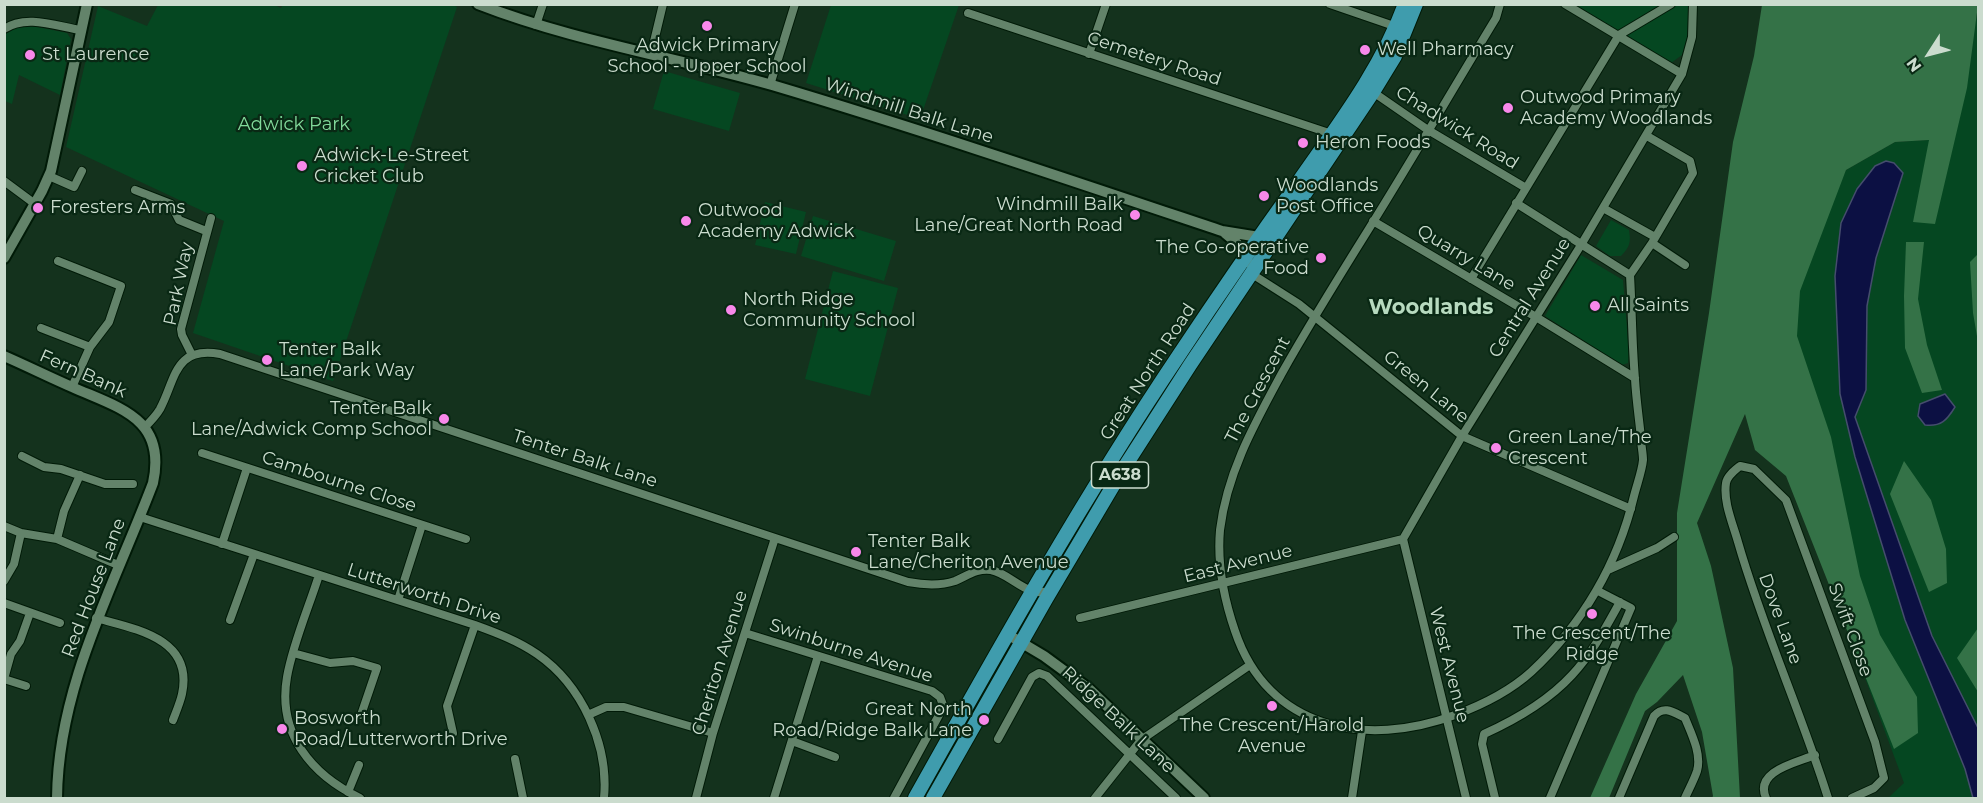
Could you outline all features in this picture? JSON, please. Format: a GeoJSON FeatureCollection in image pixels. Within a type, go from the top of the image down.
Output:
{"type":"FeatureCollection","features":[{"type":"Feature","properties":{"kind":"highway","name":"Great North Road"},"geometry":{"type":"LineString","coordinates":[[933,798],[1039,610],[1120,474],[1395,56],[1405,4]]}},
{"type":"Feature","properties":{"kind":"highway","name":"Great North Road"},"geometry":{"type":"LineString","coordinates":[[915,798],[1032,591],[1177,357],[1332,134],[1416,4]]}},
{"type":"Feature","properties":{"kind":"street"},"geometry":{"type":"LineString","coordinates":[[4,258],[49,176],[87,4]]}},
{"type":"Feature","properties":{"kind":"street","name":"Windmill Balk Lane"},"geometry":{"type":"LineString","coordinates":[[478,4],[536,24],[770,85],[1222,231],[1259,237]]}},
{"type":"Feature","properties":{"kind":"street"},"geometry":{"type":"LineString","coordinates":[[536,24],[543,4]]}},
{"type":"Feature","properties":{"kind":"street"},"geometry":{"type":"LineString","coordinates":[[651,54],[663,4]]}},
{"type":"Feature","properties":{"kind":"street"},"geometry":{"type":"LineString","coordinates":[[770,85],[795,4]]}},
{"type":"Feature","properties":{"kind":"street"},"geometry":{"type":"LineString","coordinates":[[1089,54],[1106,4]]}},
{"type":"Feature","properties":{"kind":"street"},"geometry":{"type":"LineString","coordinates":[[1330,4],[1401,29]]}},
{"type":"Feature","properties":{"kind":"street","name":"The Crescent"},"geometry":{"type":"LineString","coordinates":[[1500,4],[1496,18],[1314,316],[1251,428],[1235,466],[1221,528],[1219,555],[1222,584],[1238,642],[1250,665],[1265,685],[1297,711],[1318,721],[1362,731],[1390,730],[1447,718],[1484,703],[1530,673],[1558,644],[1598,591],[1610,569],[1631,509],[1643,460],[1635,378],[1630,275]]}},
{"type":"Feature","properties":{"kind":"street"},"geometry":{"type":"LineString","coordinates":[[1565,4],[1682,74]]}},
{"type":"Feature","properties":{"kind":"street"},"geometry":{"type":"LineString","coordinates":[[1471,279],[1618,35],[1671,4]]}},
{"type":"Feature","properties":{"kind":"street","name":"Central Avenue"},"geometry":{"type":"LineString","coordinates":[[1403,539],[1462,436],[1604,208],[1682,74],[1692,37],[1693,4]]}},
{"type":"Feature","properties":{"kind":"street","name":"Cemetery Road"},"geometry":{"type":"LineString","coordinates":[[968,13],[1332,134]]}},
{"type":"Feature","properties":{"kind":"street"},"geometry":{"type":"LineString","coordinates":[[4,29],[15,22],[29,21],[80,30]]}},
{"type":"Feature","properties":{"kind":"street","name":"Chadwick Road"},"geometry":{"type":"LineString","coordinates":[[1373,92],[1428,130],[1526,188]]}},
{"type":"Feature","properties":{"kind":"street"},"geometry":{"type":"LineString","coordinates":[[1516,203],[1630,275],[1694,173],[1690,161],[1647,136]]}},
{"type":"Feature","properties":{"kind":"street"},"geometry":{"type":"LineString","coordinates":[[49,176],[74,187],[82,171]]}},
{"type":"Feature","properties":{"kind":"street"},"geometry":{"type":"LineString","coordinates":[[4,181],[35,204]]}},
{"type":"Feature","properties":{"kind":"street"},"geometry":{"type":"LineString","coordinates":[[135,190],[171,204],[178,220],[206,231]]}},
{"type":"Feature","properties":{"kind":"street"},"geometry":{"type":"LineString","coordinates":[[1604,208],[1654,240],[1685,265]]}},
{"type":"Feature","properties":{"kind":"street","name":"Park Way"},"geometry":{"type":"LineString","coordinates":[[192,355],[181,329],[210,218]]}},
{"type":"Feature","properties":{"kind":"street","name":"Quarry Lane"},"geometry":{"type":"LineString","coordinates":[[1373,221],[1635,378]]}},
{"type":"Feature","properties":{"kind":"street","name":"Windmill Balk Lane"},"geometry":{"type":"LineString","coordinates":[[1222,231],[1238,243],[1246,255]]}},
{"type":"Feature","properties":{"kind":"street"},"geometry":{"type":"LineString","coordinates":[[1246,255],[1252,273]]}},
{"type":"Feature","properties":{"kind":"street"},"geometry":{"type":"LineString","coordinates":[[58,261],[122,286],[109,322],[90,348],[72,387]]}},
{"type":"Feature","properties":{"kind":"street","name":"Green Lane"},"geometry":{"type":"LineString","coordinates":[[1252,273],[1299,304],[1462,436],[1631,509]]}},
{"type":"Feature","properties":{"kind":"street"},"geometry":{"type":"LineString","coordinates":[[41,328],[90,348]]}},
{"type":"Feature","properties":{"kind":"street","name":"Tenter Balk Lane"},"geometry":{"type":"LineString","coordinates":[[192,355],[208,352],[220,354],[908,582],[925,585],[943,584],[976,571],[988,569],[1032,591]]}},
{"type":"Feature","properties":{"kind":"street"},"geometry":{"type":"LineString","coordinates":[[144,428],[159,411],[178,366],[192,355]]}},
{"type":"Feature","properties":{"kind":"street","name":"Fern Bank"},"geometry":{"type":"LineString","coordinates":[[4,356],[126,410],[144,428]]}},
{"type":"Feature","properties":{"kind":"street","name":"Red House Lane"},"geometry":{"type":"LineString","coordinates":[[57,798],[63,734],[80,670],[96,618],[140,517],[155,471],[154,448],[144,428]]}},
{"type":"Feature","properties":{"kind":"street","name":"Cambourne Close"},"geometry":{"type":"LineString","coordinates":[[202,453],[466,539]]}},
{"type":"Feature","properties":{"kind":"street"},"geometry":{"type":"LineString","coordinates":[[22,456],[44,467],[62,469],[105,484],[133,484]]}},
{"type":"Feature","properties":{"kind":"street","name":"Dove Lane"},"geometry":{"type":"LineString","coordinates":[[1754,469],[1740,466],[1733,471],[1726,482],[1726,500],[1750,583],[1815,755],[1828,798]]}},
{"type":"Feature","properties":{"kind":"street"},"geometry":{"type":"LineString","coordinates":[[222,543],[247,468]]}},
{"type":"Feature","properties":{"kind":"street","name":"Swift Close"},"geometry":{"type":"LineString","coordinates":[[1754,469],[1786,500],[1875,742],[1884,778],[1874,788],[1852,798]]}},
{"type":"Feature","properties":{"kind":"street"},"geometry":{"type":"LineString","coordinates":[[57,539],[64,511],[80,475]]}},
{"type":"Feature","properties":{"kind":"street","name":"Lutterworth Drive"},"geometry":{"type":"LineString","coordinates":[[140,517],[475,625],[517,642],[558,672],[575,693],[588,715],[597,737],[603,764],[604,798]]}},
{"type":"Feature","properties":{"kind":"street"},"geometry":{"type":"LineString","coordinates":[[398,600],[422,525]]}},
{"type":"Feature","properties":{"kind":"street"},"geometry":{"type":"LineString","coordinates":[[4,526],[57,539],[118,565]]}},
{"type":"Feature","properties":{"kind":"street"},"geometry":{"type":"LineString","coordinates":[[4,581],[14,564],[21,532]]}},
{"type":"Feature","properties":{"kind":"street"},"geometry":{"type":"LineString","coordinates":[[1610,569],[1658,548],[1674,537]]}},
{"type":"Feature","properties":{"kind":"street","name":"Cheriton Avenue"},"geometry":{"type":"LineString","coordinates":[[696,798],[713,733],[775,538]]}},
{"type":"Feature","properties":{"kind":"street","name":"East Avenue"},"geometry":{"type":"LineString","coordinates":[[1080,618],[1403,539]]}},
{"type":"Feature","properties":{"kind":"street","name":"West Avenue"},"geometry":{"type":"LineString","coordinates":[[1403,539],[1466,798]]}},
{"type":"Feature","properties":{"kind":"street"},"geometry":{"type":"LineString","coordinates":[[230,620],[254,554]]}},
{"type":"Feature","properties":{"kind":"street"},"geometry":{"type":"LineString","coordinates":[[319,575],[287,677],[287,708],[295,738],[316,769],[330,782],[360,798]]}},
{"type":"Feature","properties":{"kind":"street"},"geometry":{"type":"LineString","coordinates":[[1032,591],[1043,593],[1051,590]]}},
{"type":"Feature","properties":{"kind":"street"},"geometry":{"type":"LineString","coordinates":[[1032,591],[1039,610]]}},
{"type":"Feature","properties":{"kind":"street"},"geometry":{"type":"LineString","coordinates":[[1550,798],[1631,608],[1598,591]]}},
{"type":"Feature","properties":{"kind":"street"},"geometry":{"type":"LineString","coordinates":[[1496,798],[1482,744],[1484,734],[1510,722],[1540,702],[1572,675],[1600,637],[1620,602]]}},
{"type":"Feature","properties":{"kind":"street"},"geometry":{"type":"LineString","coordinates":[[4,603],[60,623]]}},
{"type":"Feature","properties":{"kind":"street"},"geometry":{"type":"LineString","coordinates":[[26,686],[4,679],[11,654],[20,641],[30,613]]}},
{"type":"Feature","properties":{"kind":"street"},"geometry":{"type":"LineString","coordinates":[[96,618],[152,634],[165,642],[175,654],[184,680],[173,720]]}},
{"type":"Feature","properties":{"kind":"street"},"geometry":{"type":"LineString","coordinates":[[453,733],[447,706],[475,625]]}},
{"type":"Feature","properties":{"kind":"street","name":"Swinburne Avenue"},"geometry":{"type":"LineString","coordinates":[[745,633],[932,692],[940,697],[943,705],[939,715],[894,798]]}},
{"type":"Feature","properties":{"kind":"street","name":"Ridge Balk Lane"},"geometry":{"type":"LineString","coordinates":[[1007,634],[1075,678],[1204,798]]}},
{"type":"Feature","properties":{"kind":"street"},"geometry":{"type":"LineString","coordinates":[[294,653],[330,663],[353,661],[377,668],[361,715]]}},
{"type":"Feature","properties":{"kind":"street"},"geometry":{"type":"LineString","coordinates":[[774,798],[818,656]]}},
{"type":"Feature","properties":{"kind":"street"},"geometry":{"type":"LineString","coordinates":[[1095,798],[1141,740],[1250,665]]}},
{"type":"Feature","properties":{"kind":"street","name":"Ridge Balk Lane"},"geometry":{"type":"LineString","coordinates":[[998,739],[1032,677],[1039,673],[1047,676],[1130,752],[1176,798]]}},
{"type":"Feature","properties":{"kind":"street"},"geometry":{"type":"LineString","coordinates":[[588,715],[606,707],[624,707],[713,733]]}},
{"type":"Feature","properties":{"kind":"street"},"geometry":{"type":"LineString","coordinates":[[1619,798],[1654,716],[1659,711],[1667,710],[1685,718],[1693,735],[1698,758],[1698,768],[1685,798]]}},
{"type":"Feature","properties":{"kind":"street"},"geometry":{"type":"LineString","coordinates":[[1352,798],[1362,731]]}},
{"type":"Feature","properties":{"kind":"street"},"geometry":{"type":"LineString","coordinates":[[792,741],[835,757]]}},
{"type":"Feature","properties":{"kind":"street"},"geometry":{"type":"LineString","coordinates":[[1766,798],[1763,792],[1764,782],[1770,775],[1781,768],[1815,755]]}},
{"type":"Feature","properties":{"kind":"street"},"geometry":{"type":"LineString","coordinates":[[515,759],[522,798]]}},
{"type":"Feature","properties":{"kind":"street"},"geometry":{"type":"LineString","coordinates":[[348,792],[359,765]]}},
{"type":"Feature","properties":{"kind":"green space","name":"Adwick Park"},"geometry":{"type":"Polygon","coordinates":[[[272,4],[281,8],[283,4],[451,4],[457,7],[333,381],[193,333],[224,221],[66,147],[98,6],[147,26],[158,5],[272,4]]]}},
{"type":"Feature","properties":{"kind":"green space"},"geometry":{"type":"Polygon","coordinates":[[[831,5],[959,5],[920,119],[806,83],[831,5]]]}},
{"type":"Feature","properties":{"kind":"green space"},"geometry":{"type":"Polygon","coordinates":[[[1573,5],[1690,5],[1688,35],[1682,55],[1671,63],[1573,5]]]}},
{"type":"Feature","properties":{"kind":"green space"},"geometry":{"type":"Polygon","coordinates":[[[1762,5],[1978,5],[1967,88],[1935,224],[1913,222],[1929,140],[1895,142],[1846,170],[1800,291],[1797,336],[1831,437],[1860,576],[1880,635],[1917,697],[1918,733],[1894,749],[1786,476],[1755,450],[1745,414],[1697,523],[1711,566],[1733,668],[1740,798],[1712,798],[1702,732],[1683,675],[1645,711],[1609,798],[1590,798],[1636,694],[1677,621],[1677,513],[1733,142],[1754,56],[1762,5]]]}},
{"type":"Feature","properties":{"kind":"green space"},"geometry":{"type":"Polygon","coordinates":[[[1978,5],[1978,798],[1888,798],[1904,783],[1751,370],[1846,170],[1895,142],[1929,140],[1976,20],[1978,5]]]}},
{"type":"Feature","properties":{"kind":"green space"},"geometry":{"type":"Polygon","coordinates":[[[23,24],[67,33],[71,39],[60,95],[19,75],[12,104],[5,101],[5,34],[23,24]]]}},
{"type":"Feature","properties":{"kind":"green space"},"geometry":{"type":"Polygon","coordinates":[[[664,71],[740,93],[729,131],[653,109],[664,71]]]}},
{"type":"Feature","properties":{"kind":"green space"},"geometry":{"type":"Polygon","coordinates":[[[765,202],[806,212],[796,254],[755,245],[765,202]]]}},
{"type":"Feature","properties":{"kind":"green space"},"geometry":{"type":"Polygon","coordinates":[[[813,216],[896,241],[884,281],[801,256],[813,216]]]}},
{"type":"Feature","properties":{"kind":"green space"},"geometry":{"type":"Polygon","coordinates":[[[1611,220],[1629,230],[1629,244],[1621,256],[1610,256],[1596,246],[1611,220]]]}},
{"type":"Feature","properties":{"kind":"green space"},"geometry":{"type":"Polygon","coordinates":[[[1906,242],[1924,242],[1918,299],[1927,345],[1942,390],[1922,393],[1905,348],[1906,242]]]}},
{"type":"Feature","properties":{"kind":"green space"},"geometry":{"type":"Polygon","coordinates":[[[1978,254],[1978,342],[1973,313],[1970,262],[1978,254]]]}},
{"type":"Feature","properties":{"kind":"green space"},"geometry":{"type":"Polygon","coordinates":[[[1581,255],[1623,280],[1628,363],[1622,365],[1545,316],[1581,255]]]}},
{"type":"Feature","properties":{"kind":"green space"},"geometry":{"type":"Polygon","coordinates":[[[833,271],[898,288],[870,396],[805,379],[833,271]]]}},
{"type":"Feature","properties":{"kind":"green space"},"geometry":{"type":"Polygon","coordinates":[[[1904,461],[1931,500],[1946,549],[1947,583],[1929,592],[1890,494],[1904,461]]]}},
{"type":"Feature","properties":{"kind":"green space"},"geometry":{"type":"Polygon","coordinates":[[[1978,628],[1978,692],[1957,658],[1978,628]]]}},
{"type":"Feature","properties":{"kind":"shaded area"},"geometry":{"type":"Polygon","coordinates":[[[1886,161],[1894,163],[1903,173],[1876,258],[1867,306],[1866,390],[1855,417],[1932,636],[1978,728],[1978,798],[1973,798],[1965,769],[1905,620],[1855,457],[1840,394],[1835,276],[1841,223],[1857,189],[1875,166],[1886,161]]]}},
{"type":"Feature","properties":{"kind":"shaded area"},"geometry":{"type":"Polygon","coordinates":[[[1945,394],[1955,407],[1952,412],[1939,424],[1925,425],[1918,416],[1920,404],[1945,394]]]}},
{"type":"Feature","properties":{"kind":"place","name":"Adwick Primary School - Upper School"},"geometry":{"type":"Point","coordinates":[707,26]}},
{"type":"Feature","properties":{"kind":"place","name":"Well Pharmacy"},"geometry":{"type":"Point","coordinates":[1365,50]}},
{"type":"Feature","properties":{"kind":"place","name":"St Laurence"},"geometry":{"type":"Point","coordinates":[30,55]}},
{"type":"Feature","properties":{"kind":"place","name":"Outwood Primary Academy Woodlands"},"geometry":{"type":"Point","coordinates":[1508,108]}},
{"type":"Feature","properties":{"kind":"place","name":"Heron Foods"},"geometry":{"type":"Point","coordinates":[1303,143]}},
{"type":"Feature","properties":{"kind":"place","name":"Adwick-Le-Street Cricket Club"},"geometry":{"type":"Point","coordinates":[302,166]}},
{"type":"Feature","properties":{"kind":"place","name":"Woodlands Post Office"},"geometry":{"type":"Point","coordinates":[1264,196]}},
{"type":"Feature","properties":{"kind":"place","name":"Foresters Arms"},"geometry":{"type":"Point","coordinates":[38,208]}},
{"type":"Feature","properties":{"kind":"place","name":"Windmill Balk Lane/Great North Road"},"geometry":{"type":"Point","coordinates":[1135,215]}},
{"type":"Feature","properties":{"kind":"place","name":"Outwood Academy Adwick"},"geometry":{"type":"Point","coordinates":[686,221]}},
{"type":"Feature","properties":{"kind":"place","name":"The Co-operative Food"},"geometry":{"type":"Point","coordinates":[1321,258]}},
{"type":"Feature","properties":{"kind":"place","name":"All Saints"},"geometry":{"type":"Point","coordinates":[1595,306]}},
{"type":"Feature","properties":{"kind":"place","name":"North Ridge Community School"},"geometry":{"type":"Point","coordinates":[731,310]}},
{"type":"Feature","properties":{"kind":"place","name":"Tenter Balk Lane/Park Way"},"geometry":{"type":"Point","coordinates":[267,360]}},
{"type":"Feature","properties":{"kind":"place","name":"Tenter Balk Lane/Adwick Comp School"},"geometry":{"type":"Point","coordinates":[444,419]}},
{"type":"Feature","properties":{"kind":"place","name":"Green Lane/The Crescent"},"geometry":{"type":"Point","coordinates":[1496,448]}},
{"type":"Feature","properties":{"kind":"place","name":"Tenter Balk Lane/Cheriton Avenue"},"geometry":{"type":"Point","coordinates":[856,552]}},
{"type":"Feature","properties":{"kind":"place","name":"The Crescent/The Ridge"},"geometry":{"type":"Point","coordinates":[1592,614]}},
{"type":"Feature","properties":{"kind":"place","name":"The Crescent/Harold Avenue"},"geometry":{"type":"Point","coordinates":[1272,706]}},
{"type":"Feature","properties":{"kind":"place","name":"Great North Road/Ridge Balk Lane"},"geometry":{"type":"Point","coordinates":[984,720]}},
{"type":"Feature","properties":{"kind":"place","name":"Bosworth Road/Lutterworth Drive"},"geometry":{"type":"Point","coordinates":[282,729]}},
{"type":"Feature","properties":{"kind":"district","name":"Woodlands"},"geometry":{"type":"Point","coordinates":[1431,308]}}]}
